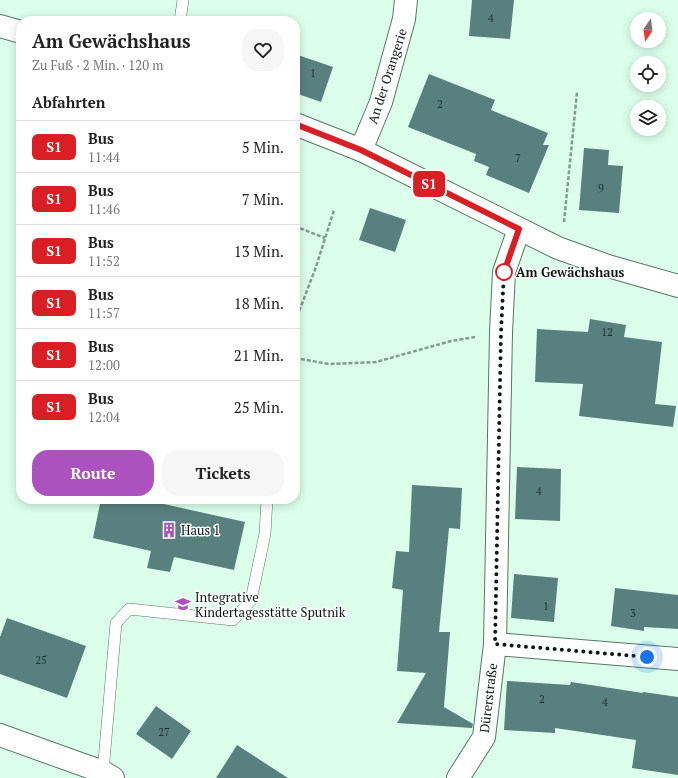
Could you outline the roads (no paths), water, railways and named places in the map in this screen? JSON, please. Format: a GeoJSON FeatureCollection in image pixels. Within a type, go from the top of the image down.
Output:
{"type":"FeatureCollection","features":[{"type":"Feature","properties":{"kind":"street","name":"An der Orangerie"},"geometry":{"type":"LineString","coordinates":[[361,150],[381,102],[404,19],[406,0]]}},
{"type":"Feature","properties":{"kind":"street"},"geometry":{"type":"LineString","coordinates":[[0,26],[16,31]]}},
{"type":"Feature","properties":{"kind":"street"},"geometry":{"type":"LineString","coordinates":[[300,126],[361,150],[558,248],[608,266],[678,286]]}},
{"type":"Feature","properties":{"kind":"street","name":"Dürerstraße"},"geometry":{"type":"LineString","coordinates":[[458,778],[484,737],[495,644],[501,340],[504,272],[519,229]]}},
{"type":"Feature","properties":{"kind":"street"},"geometry":{"type":"LineString","coordinates":[[495,644],[678,659]]}},
{"type":"Feature","properties":{"kind":"street"},"geometry":{"type":"LineString","coordinates":[[0,735],[108,775]]}},
{"type":"Feature","properties":{"kind":"lane"},"geometry":{"type":"LineString","coordinates":[[181,16],[183,0]]}},
{"type":"Feature","properties":{"kind":"lane"},"geometry":{"type":"LineString","coordinates":[[108,775],[116,623],[129,609],[233,620],[251,600],[265,534],[267,504]]}},
{"type":"Feature","properties":{"kind":"place","name":"Am Gewächshaus"},"geometry":{"type":"Point","coordinates":[504,272]}},
{"type":"Feature","properties":{"kind":"place","name":"Haus 1"},"geometry":{"type":"Point","coordinates":[169,530]}},
{"type":"Feature","properties":{"kind":"place","name":"Integrative Kindertagesstätte Sputnik"},"geometry":{"type":"Point","coordinates":[183,604]}}]}
